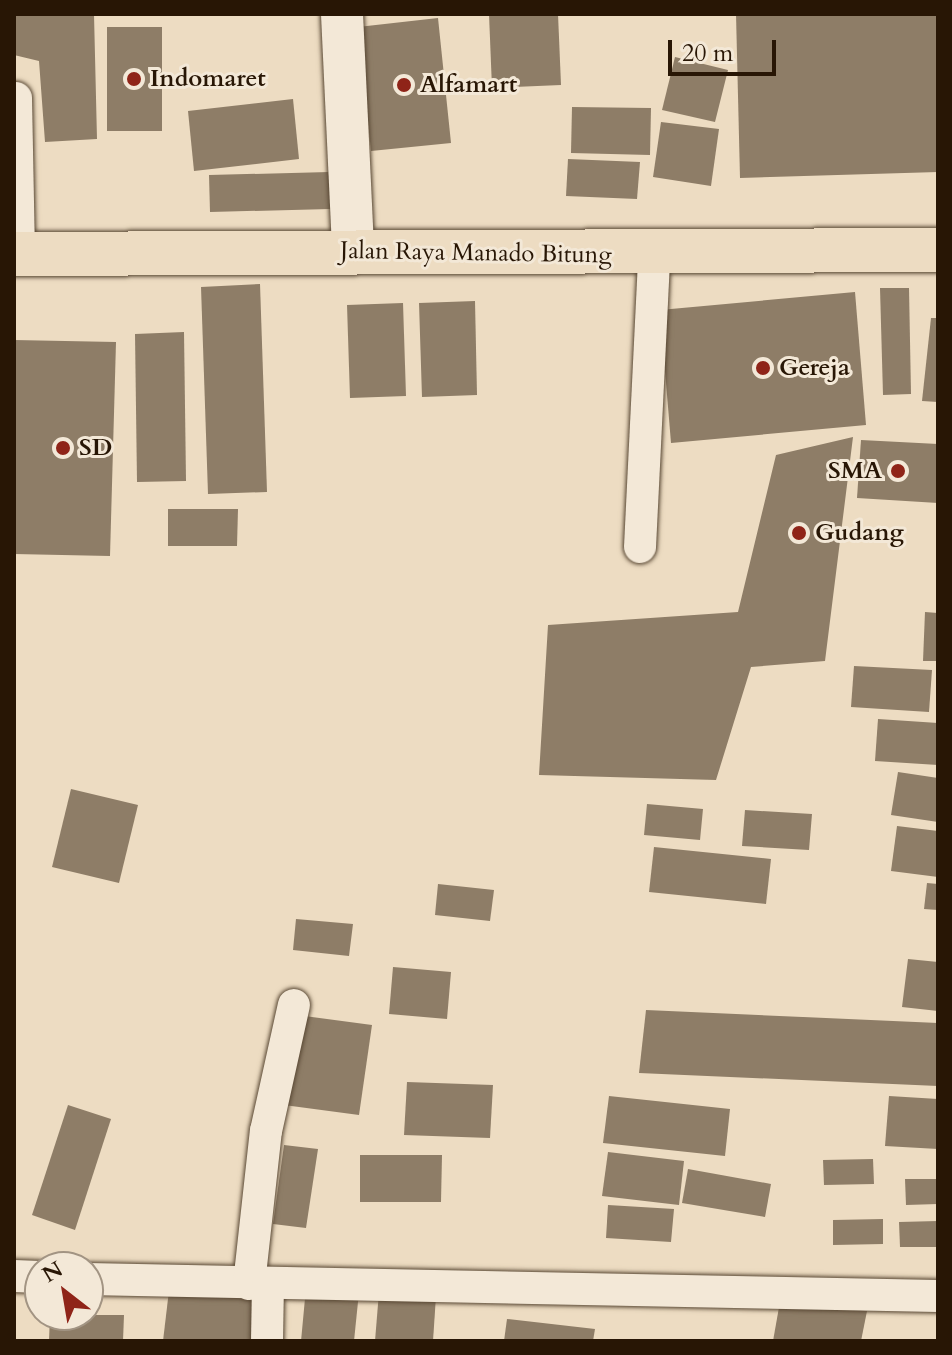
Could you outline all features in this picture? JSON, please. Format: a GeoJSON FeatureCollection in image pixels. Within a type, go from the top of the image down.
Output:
{"type":"FeatureCollection","features":[{"type":"Feature","properties":{"kind":"highway","name":"Jalan Raya Manado Bitung"},"geometry":{"type":"LineString","coordinates":[[16,254],[353,251],[654,256],[938,250]]}},
{"type":"Feature","properties":{"kind":"street"},"geometry":{"type":"LineString","coordinates":[[342,14],[353,251]]}},
{"type":"Feature","properties":{"kind":"street"},"geometry":{"type":"LineString","coordinates":[[16,98],[16,254]]}},
{"type":"Feature","properties":{"kind":"street"},"geometry":{"type":"LineString","coordinates":[[640,547],[654,256]]}},
{"type":"Feature","properties":{"kind":"street"},"geometry":{"type":"LineString","coordinates":[[267,1341],[258,1285],[266,1131],[294,1005]]}},
{"type":"Feature","properties":{"kind":"street"},"geometry":{"type":"LineString","coordinates":[[104,1280],[258,1285],[938,1296]]}},
{"type":"Feature","properties":{"kind":"building"},"geometry":{"type":"Polygon","coordinates":[[[14,14],[94,14],[97,139],[45,142],[39,61],[14,55],[14,14]]]}},
{"type":"Feature","properties":{"kind":"building"},"geometry":{"type":"Polygon","coordinates":[[[489,14],[558,14],[561,85],[492,88],[489,14]]]}},
{"type":"Feature","properties":{"kind":"building"},"geometry":{"type":"Polygon","coordinates":[[[736,14],[938,14],[938,172],[740,178],[736,14]]]}},
{"type":"Feature","properties":{"kind":"building","name":"Alfamart"},"geometry":{"type":"Polygon","coordinates":[[[438,18],[451,143],[371,151],[358,27],[438,18]]]}},
{"type":"Feature","properties":{"kind":"building","name":"Indomaret"},"geometry":{"type":"Polygon","coordinates":[[[107,27],[162,27],[162,131],[107,131],[107,27]]]}},
{"type":"Feature","properties":{"kind":"building"},"geometry":{"type":"Polygon","coordinates":[[[675,57],[728,70],[715,122],[662,110],[675,57]]]}},
{"type":"Feature","properties":{"kind":"building"},"geometry":{"type":"Polygon","coordinates":[[[293,99],[299,159],[194,171],[188,111],[293,99]]]}},
{"type":"Feature","properties":{"kind":"building"},"geometry":{"type":"Polygon","coordinates":[[[572,107],[651,108],[650,155],[571,153],[572,107]]]}},
{"type":"Feature","properties":{"kind":"building"},"geometry":{"type":"Polygon","coordinates":[[[661,122],[719,129],[711,186],[653,177],[661,122]]]}},
{"type":"Feature","properties":{"kind":"building"},"geometry":{"type":"Polygon","coordinates":[[[568,159],[640,162],[637,199],[566,196],[568,159]]]}},
{"type":"Feature","properties":{"kind":"building"},"geometry":{"type":"Polygon","coordinates":[[[329,172],[330,209],[210,212],[209,175],[329,172]]]}},
{"type":"Feature","properties":{"kind":"building"},"geometry":{"type":"Polygon","coordinates":[[[260,284],[267,492],[208,494],[201,287],[260,284]]]}},
{"type":"Feature","properties":{"kind":"building"},"geometry":{"type":"Polygon","coordinates":[[[880,288],[909,288],[911,394],[883,395],[880,288]]]}},
{"type":"Feature","properties":{"kind":"building","name":"Gereja"},"geometry":{"type":"Polygon","coordinates":[[[855,292],[866,425],[671,443],[660,310],[855,292]]]}},
{"type":"Feature","properties":{"kind":"building"},"geometry":{"type":"Polygon","coordinates":[[[475,301],[477,395],[422,397],[419,303],[475,301]]]}},
{"type":"Feature","properties":{"kind":"building"},"geometry":{"type":"Polygon","coordinates":[[[403,303],[406,396],[350,398],[347,305],[403,303]]]}},
{"type":"Feature","properties":{"kind":"building"},"geometry":{"type":"Polygon","coordinates":[[[931,318],[938,318],[938,402],[922,401],[931,318]]]}},
{"type":"Feature","properties":{"kind":"building"},"geometry":{"type":"Polygon","coordinates":[[[184,332],[186,481],[137,482],[135,334],[184,332]]]}},
{"type":"Feature","properties":{"kind":"building","name":"SD"},"geometry":{"type":"Polygon","coordinates":[[[14,340],[116,342],[110,556],[14,554],[14,340]]]}},
{"type":"Feature","properties":{"kind":"building","name":"Gudang"},"geometry":{"type":"Polygon","coordinates":[[[853,437],[825,661],[751,667],[716,780],[539,775],[548,625],[738,612],[776,455],[853,437]]]}},
{"type":"Feature","properties":{"kind":"building","name":"SMA"},"geometry":{"type":"Polygon","coordinates":[[[861,440],[938,444],[938,503],[857,498],[861,440]]]}},
{"type":"Feature","properties":{"kind":"building"},"geometry":{"type":"Polygon","coordinates":[[[168,509],[238,509],[237,546],[168,546],[168,509]]]}},
{"type":"Feature","properties":{"kind":"building"},"geometry":{"type":"Polygon","coordinates":[[[925,612],[938,613],[938,661],[923,661],[925,612]]]}},
{"type":"Feature","properties":{"kind":"building"},"geometry":{"type":"Polygon","coordinates":[[[854,666],[932,670],[929,712],[851,707],[854,666]]]}},
{"type":"Feature","properties":{"kind":"building"},"geometry":{"type":"Polygon","coordinates":[[[878,719],[938,723],[938,765],[875,761],[878,719]]]}},
{"type":"Feature","properties":{"kind":"building"},"geometry":{"type":"Polygon","coordinates":[[[898,772],[938,778],[938,822],[891,815],[898,772]]]}},
{"type":"Feature","properties":{"kind":"building"},"geometry":{"type":"Polygon","coordinates":[[[71,789],[138,805],[119,883],[52,867],[71,789]]]}},
{"type":"Feature","properties":{"kind":"building"},"geometry":{"type":"Polygon","coordinates":[[[647,804],[703,809],[700,840],[644,835],[647,804]]]}},
{"type":"Feature","properties":{"kind":"building"},"geometry":{"type":"Polygon","coordinates":[[[745,810],[812,814],[809,850],[742,846],[745,810]]]}},
{"type":"Feature","properties":{"kind":"building"},"geometry":{"type":"Polygon","coordinates":[[[897,826],[938,831],[938,877],[891,871],[897,826]]]}},
{"type":"Feature","properties":{"kind":"building"},"geometry":{"type":"Polygon","coordinates":[[[654,847],[771,859],[766,904],[649,892],[654,847]]]}},
{"type":"Feature","properties":{"kind":"building"},"geometry":{"type":"Polygon","coordinates":[[[927,883],[938,884],[938,910],[924,909],[927,883]]]}},
{"type":"Feature","properties":{"kind":"building"},"geometry":{"type":"Polygon","coordinates":[[[438,884],[494,890],[490,921],[435,915],[438,884]]]}},
{"type":"Feature","properties":{"kind":"building"},"geometry":{"type":"Polygon","coordinates":[[[296,919],[353,924],[349,956],[293,950],[296,919]]]}},
{"type":"Feature","properties":{"kind":"building"},"geometry":{"type":"Polygon","coordinates":[[[908,959],[938,962],[938,1011],[902,1007],[908,959]]]}},
{"type":"Feature","properties":{"kind":"building"},"geometry":{"type":"Polygon","coordinates":[[[393,967],[451,972],[447,1019],[389,1014],[393,967]]]}},
{"type":"Feature","properties":{"kind":"building"},"geometry":{"type":"Polygon","coordinates":[[[646,1010],[938,1023],[938,1086],[639,1073],[646,1010]]]}},
{"type":"Feature","properties":{"kind":"building"},"geometry":{"type":"Polygon","coordinates":[[[297,1015],[372,1025],[359,1115],[284,1105],[297,1015]]]}},
{"type":"Feature","properties":{"kind":"building"},"geometry":{"type":"Polygon","coordinates":[[[407,1082],[493,1085],[490,1138],[404,1135],[407,1082]]]}},
{"type":"Feature","properties":{"kind":"building"},"geometry":{"type":"Polygon","coordinates":[[[609,1096],[730,1109],[725,1156],[603,1143],[609,1096]]]}},
{"type":"Feature","properties":{"kind":"building"},"geometry":{"type":"Polygon","coordinates":[[[889,1096],[938,1099],[938,1149],[885,1146],[889,1096]]]}},
{"type":"Feature","properties":{"kind":"building"},"geometry":{"type":"Polygon","coordinates":[[[68,1105],[111,1119],[75,1230],[32,1215],[68,1105]]]}},
{"type":"Feature","properties":{"kind":"building"},"geometry":{"type":"Polygon","coordinates":[[[284,1145],[318,1149],[306,1228],[273,1224],[284,1145]]]}},
{"type":"Feature","properties":{"kind":"building"},"geometry":{"type":"Polygon","coordinates":[[[608,1152],[684,1161],[679,1205],[602,1196],[608,1152]]]}},
{"type":"Feature","properties":{"kind":"building"},"geometry":{"type":"Polygon","coordinates":[[[360,1155],[442,1155],[441,1202],[360,1202],[360,1155]]]}},
{"type":"Feature","properties":{"kind":"building"},"geometry":{"type":"Polygon","coordinates":[[[873,1159],[874,1184],[824,1185],[823,1160],[873,1159]]]}},
{"type":"Feature","properties":{"kind":"building"},"geometry":{"type":"Polygon","coordinates":[[[688,1169],[771,1184],[765,1217],[682,1203],[688,1169]]]}},
{"type":"Feature","properties":{"kind":"building"},"geometry":{"type":"Polygon","coordinates":[[[905,1179],[938,1179],[938,1204],[906,1205],[905,1179]]]}},
{"type":"Feature","properties":{"kind":"building"},"geometry":{"type":"Polygon","coordinates":[[[608,1205],[674,1209],[671,1242],[606,1238],[608,1205]]]}},
{"type":"Feature","properties":{"kind":"building"},"geometry":{"type":"Polygon","coordinates":[[[883,1219],[883,1244],[833,1245],[833,1220],[883,1219]]]}},
{"type":"Feature","properties":{"kind":"building"},"geometry":{"type":"Polygon","coordinates":[[[938,1221],[938,1247],[900,1247],[899,1222],[938,1221]]]}},
{"type":"Feature","properties":{"kind":"building"},"geometry":{"type":"Polygon","coordinates":[[[170,1282],[259,1292],[253,1341],[163,1341],[170,1282]]]}},
{"type":"Feature","properties":{"kind":"building"},"geometry":{"type":"Polygon","coordinates":[[[306,1288],[359,1292],[354,1341],[301,1341],[306,1288]]]}},
{"type":"Feature","properties":{"kind":"building"},"geometry":{"type":"Polygon","coordinates":[[[379,1292],[436,1296],[433,1341],[375,1341],[379,1292]]]}},
{"type":"Feature","properties":{"kind":"building"},"geometry":{"type":"Polygon","coordinates":[[[781,1296],[867,1311],[861,1341],[773,1341],[781,1296]]]}},
{"type":"Feature","properties":{"kind":"building"},"geometry":{"type":"Polygon","coordinates":[[[104,1315],[124,1315],[123,1341],[49,1341],[49,1331],[104,1331],[104,1315]]]}},
{"type":"Feature","properties":{"kind":"building"},"geometry":{"type":"Polygon","coordinates":[[[507,1319],[595,1329],[593,1341],[504,1341],[507,1319]]]}},
{"type":"Feature","properties":{"kind":"place","name":"Indomaret"},"geometry":{"type":"Point","coordinates":[134,79]}},
{"type":"Feature","properties":{"kind":"place","name":"Alfamart"},"geometry":{"type":"Point","coordinates":[404,85]}},
{"type":"Feature","properties":{"kind":"place","name":"Gereja"},"geometry":{"type":"Point","coordinates":[763,368]}},
{"type":"Feature","properties":{"kind":"place","name":"SD"},"geometry":{"type":"Point","coordinates":[63,448]}},
{"type":"Feature","properties":{"kind":"place","name":"SMA"},"geometry":{"type":"Point","coordinates":[898,471]}},
{"type":"Feature","properties":{"kind":"place","name":"Gudang"},"geometry":{"type":"Point","coordinates":[799,533]}}]}
